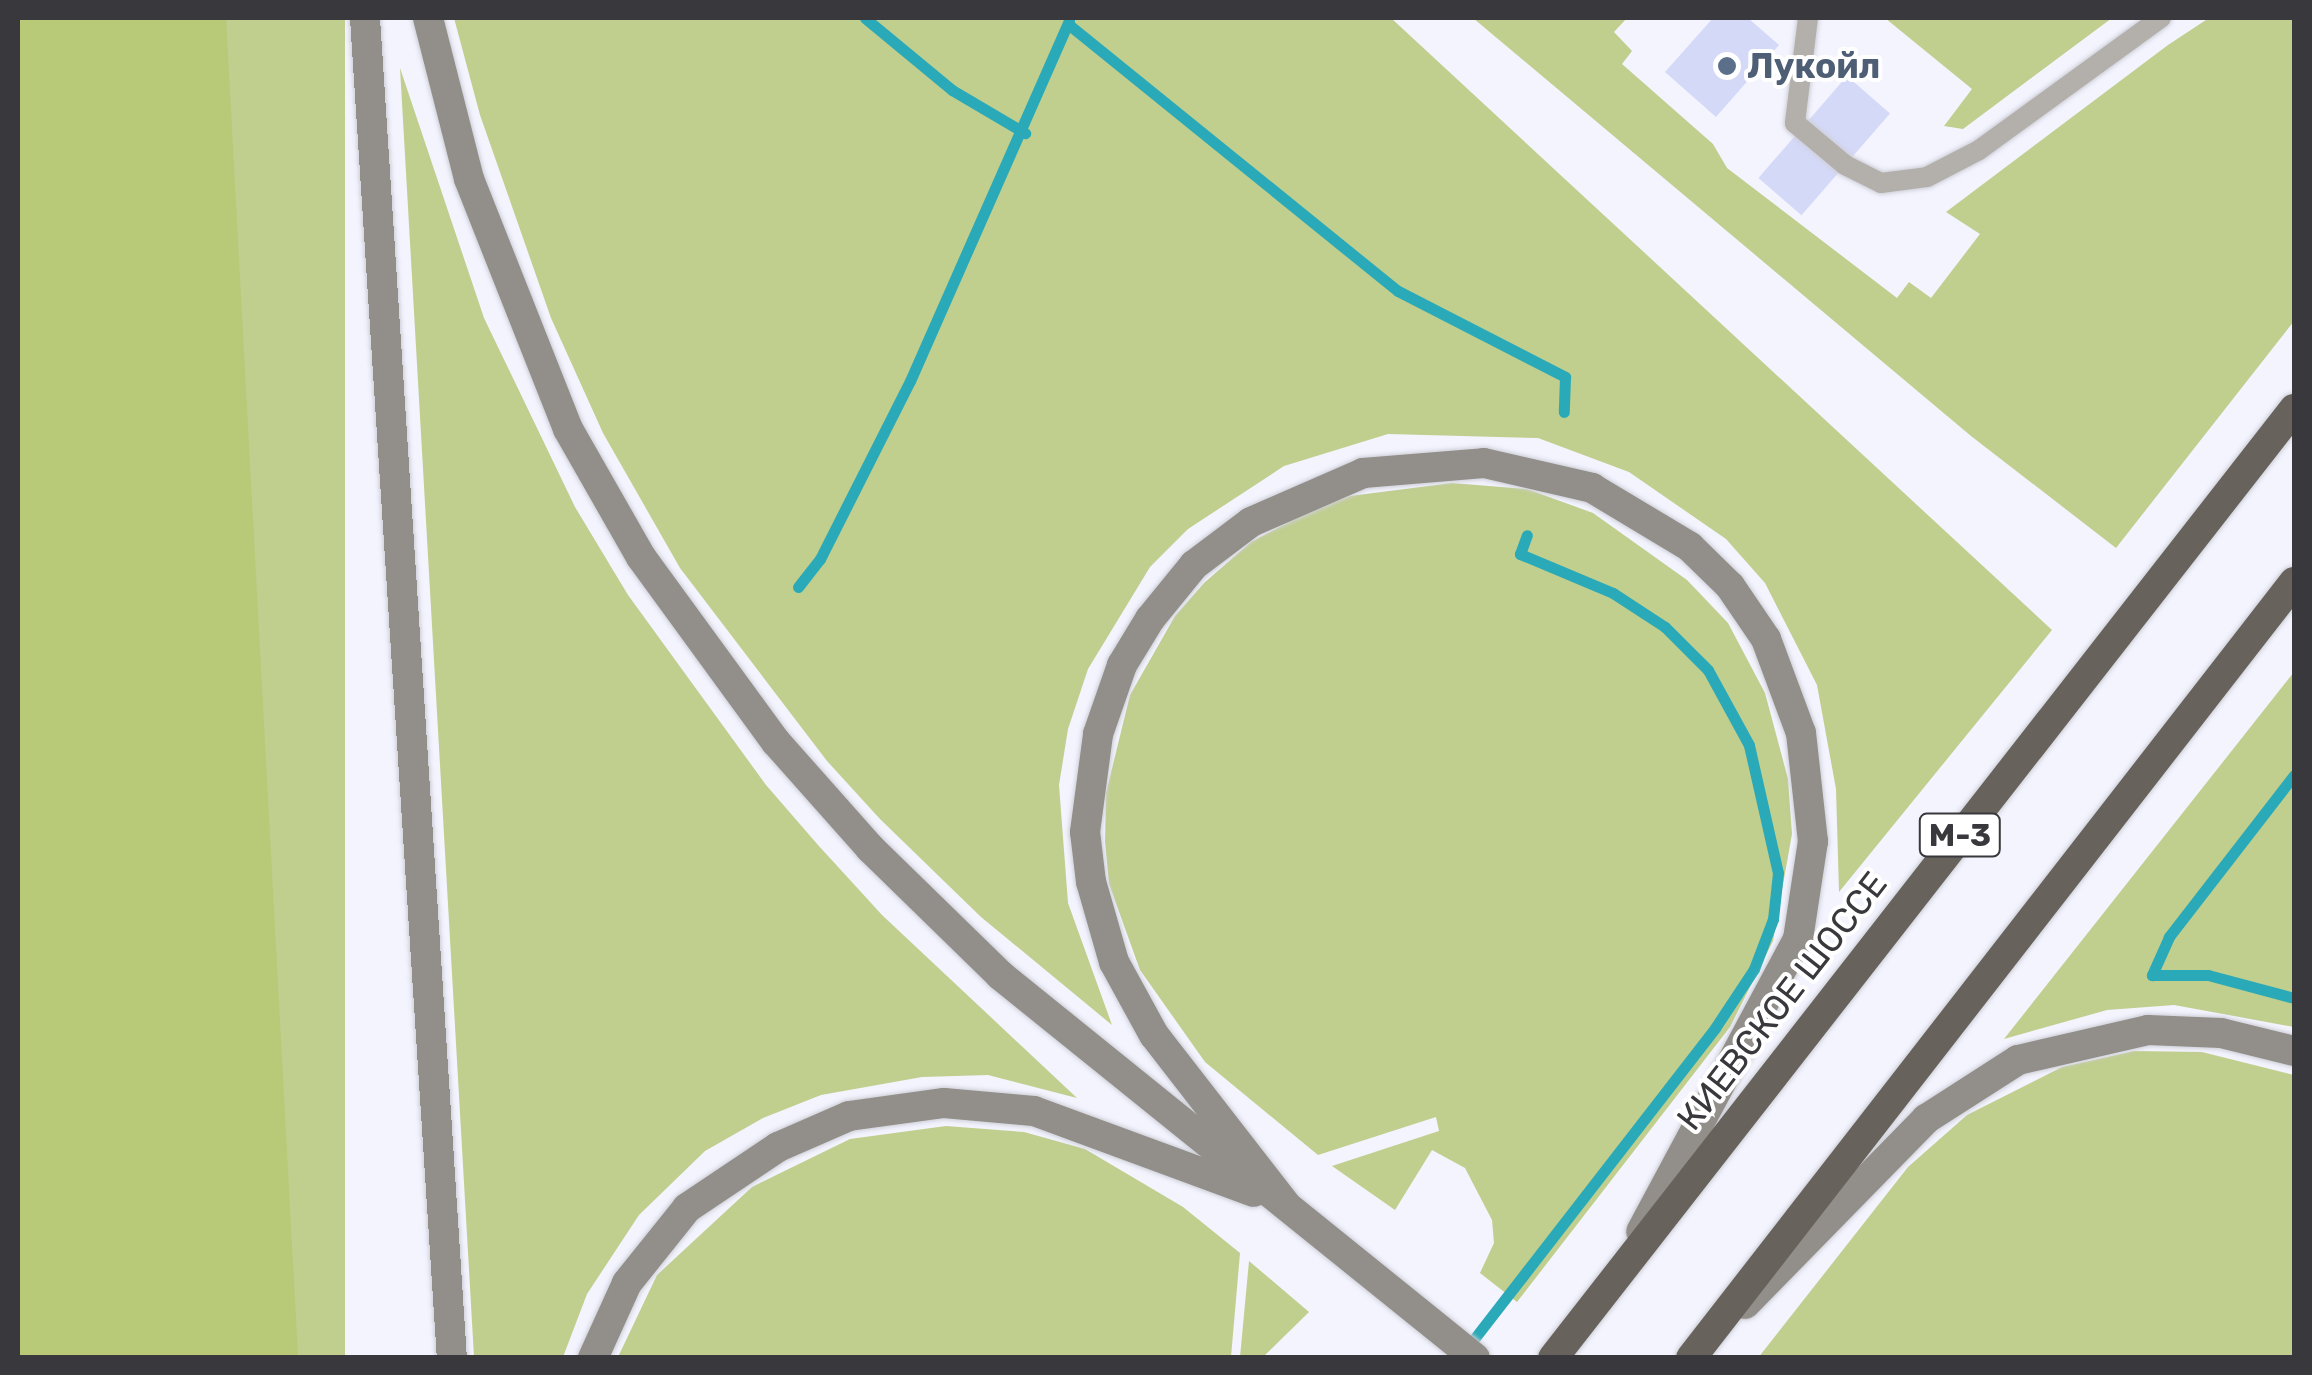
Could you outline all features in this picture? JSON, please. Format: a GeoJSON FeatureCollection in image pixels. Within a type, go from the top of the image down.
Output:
{"type":"FeatureCollection","features":[{"type":"Feature","properties":{"kind":"highway","name":"КИЕВСКОЕ ШОССЕ"},"geometry":{"type":"LineString","coordinates":[[1552,1358],[2294,410]]}},
{"type":"Feature","properties":{"kind":"highway"},"geometry":{"type":"LineString","coordinates":[[1691,1358],[2294,582]]}},
{"type":"Feature","properties":{"kind":"main road"},"geometry":{"type":"LineString","coordinates":[[365,18],[452,1358]]}},
{"type":"Feature","properties":{"kind":"main road"},"geometry":{"type":"LineString","coordinates":[[428,18],[469,178],[550,390],[613,513],[681,616],[830,806],[918,896],[1043,1012],[1475,1358]]}},
{"type":"Feature","properties":{"kind":"main road"},"geometry":{"type":"LineString","coordinates":[[1286,1205],[1154,1036],[1114,962],[1091,882],[1086,832],[1098,734],[1122,665],[1150,619],[1194,565],[1251,522],[1336,481],[1388,468],[1502,465],[1616,499],[1713,567],[1749,612],[1782,670],[1808,770],[1811,883],[1786,971],[1626,1260]]}},
{"type":"Feature","properties":{"kind":"main road"},"geometry":{"type":"LineString","coordinates":[[1712,1331],[1818,1234],[1926,1119],[2008,1064],[2079,1041],[2148,1030],[2222,1033],[2294,1051]]}},
{"type":"Feature","properties":{"kind":"main road"},"geometry":{"type":"LineString","coordinates":[[592,1358],[633,1274],[686,1208],[778,1147],[874,1111],[944,1103],[1034,1111],[1286,1205]]}},
{"type":"Feature","properties":{"kind":"lane"},"geometry":{"type":"LineString","coordinates":[[1808,18],[1795,123],[1844,165],[1892,183],[1927,177],[1979,150],[2161,18]]}},
{"type":"Feature","properties":{"kind":"green space"},"geometry":{"type":"Polygon","coordinates":[[[18,18],[226,18],[298,1357],[18,1357],[18,18]]]}},
{"type":"Feature","properties":{"kind":"green space"},"geometry":{"type":"Polygon","coordinates":[[[226,18],[345,18],[345,1358],[226,1358],[226,18]]]}},
{"type":"Feature","properties":{"kind":"green space"},"geometry":{"type":"Polygon","coordinates":[[[454,18],[1391,18],[2052,630],[1839,892],[1836,789],[1817,685],[1765,583],[1726,539],[1629,472],[1538,438],[1388,434],[1284,466],[1188,529],[1150,567],[1088,669],[1068,729],[1059,785],[1068,903],[1112,1025],[981,917],[880,819],[827,761],[680,568],[603,433],[551,318],[480,115],[454,18]]]}},
{"type":"Feature","properties":{"kind":"green space"},"geometry":{"type":"Polygon","coordinates":[[[1473,18],[1627,18],[1614,32],[1632,51],[1622,64],[1713,144],[1727,168],[1897,298],[1909,282],[1931,298],[1980,234],[1946,212],[2209,18],[2294,18],[2294,321],[2116,548],[1971,436],[1473,18]]]}},
{"type":"Feature","properties":{"kind":"green space"},"geometry":{"type":"Polygon","coordinates":[[[1885,18],[2112,18],[1963,129],[1944,126],[1972,89],[1885,18]]]}},
{"type":"Feature","properties":{"kind":"green space"},"geometry":{"type":"Polygon","coordinates":[[[400,68],[484,318],[575,507],[628,595],[766,785],[818,845],[882,915],[1077,1098],[988,1075],[922,1077],[821,1095],[763,1118],[705,1151],[639,1215],[587,1294],[563,1357],[474,1357],[400,68]]]}},
{"type":"Feature","properties":{"kind":"green space"},"geometry":{"type":"Polygon","coordinates":[[[1452,483],[1527,489],[1593,513],[1687,580],[1728,623],[1765,693],[1788,779],[1792,834],[1773,941],[1730,1027],[1517,1302],[1480,1273],[1494,1243],[1492,1220],[1465,1168],[1432,1150],[1395,1210],[1332,1166],[1439,1131],[1436,1117],[1318,1155],[1205,1062],[1140,970],[1109,884],[1105,842],[1106,793],[1130,695],[1175,616],[1204,583],[1251,542],[1308,512],[1350,496],[1452,483]]]}},
{"type":"Feature","properties":{"kind":"green space"},"geometry":{"type":"Polygon","coordinates":[[[2294,672],[2294,1027],[2174,1005],[2107,1010],[2004,1039],[2294,672]]]}},
{"type":"Feature","properties":{"kind":"green space"},"geometry":{"type":"Polygon","coordinates":[[[2134,1051],[2202,1052],[2294,1075],[2294,1357],[1758,1358],[1908,1167],[1967,1115],[2062,1067],[2134,1051]]]}},
{"type":"Feature","properties":{"kind":"green space"},"geometry":{"type":"Polygon","coordinates":[[[946,1126],[1024,1132],[1085,1149],[1183,1207],[1240,1253],[1231,1357],[618,1357],[657,1275],[752,1187],[850,1139],[946,1126]]]}},
{"type":"Feature","properties":{"kind":"green space"},"geometry":{"type":"Polygon","coordinates":[[[1249,1261],[1309,1312],[1263,1357],[1240,1357],[1249,1261]]]}},
{"type":"Feature","properties":{"kind":"building"},"geometry":{"type":"Polygon","coordinates":[[[1713,18],[1748,18],[1779,45],[1716,117],[1665,72],[1713,18]]]}},
{"type":"Feature","properties":{"kind":"building"},"geometry":{"type":"Polygon","coordinates":[[[1847,76],[1890,113],[1801,215],[1758,178],[1847,76]]]}},
{"type":"Feature","properties":{"kind":"waterway"},"geometry":{"type":"LineString","coordinates":[[865,18],[952,90],[1025,133]]}},
{"type":"Feature","properties":{"kind":"waterway"},"geometry":{"type":"LineString","coordinates":[[798,587],[820,559],[910,381],[1069,21]]}},
{"type":"Feature","properties":{"kind":"waterway"},"geometry":{"type":"LineString","coordinates":[[1068,24],[1398,291],[1565,377],[1564,412]]}},
{"type":"Feature","properties":{"kind":"waterway"},"geometry":{"type":"LineString","coordinates":[[1467,1348],[1715,1028],[1754,969],[1773,919],[1778,873],[1749,745],[1708,670],[1665,627],[1613,593],[1520,554],[1527,535]]}},
{"type":"Feature","properties":{"kind":"waterway"},"geometry":{"type":"LineString","coordinates":[[2294,775],[2169,937],[2152,975],[2208,975],[2294,998]]}},
{"type":"Feature","properties":{"kind":"place","name":"Лукойл"},"geometry":{"type":"Point","coordinates":[1727,66]}}]}
